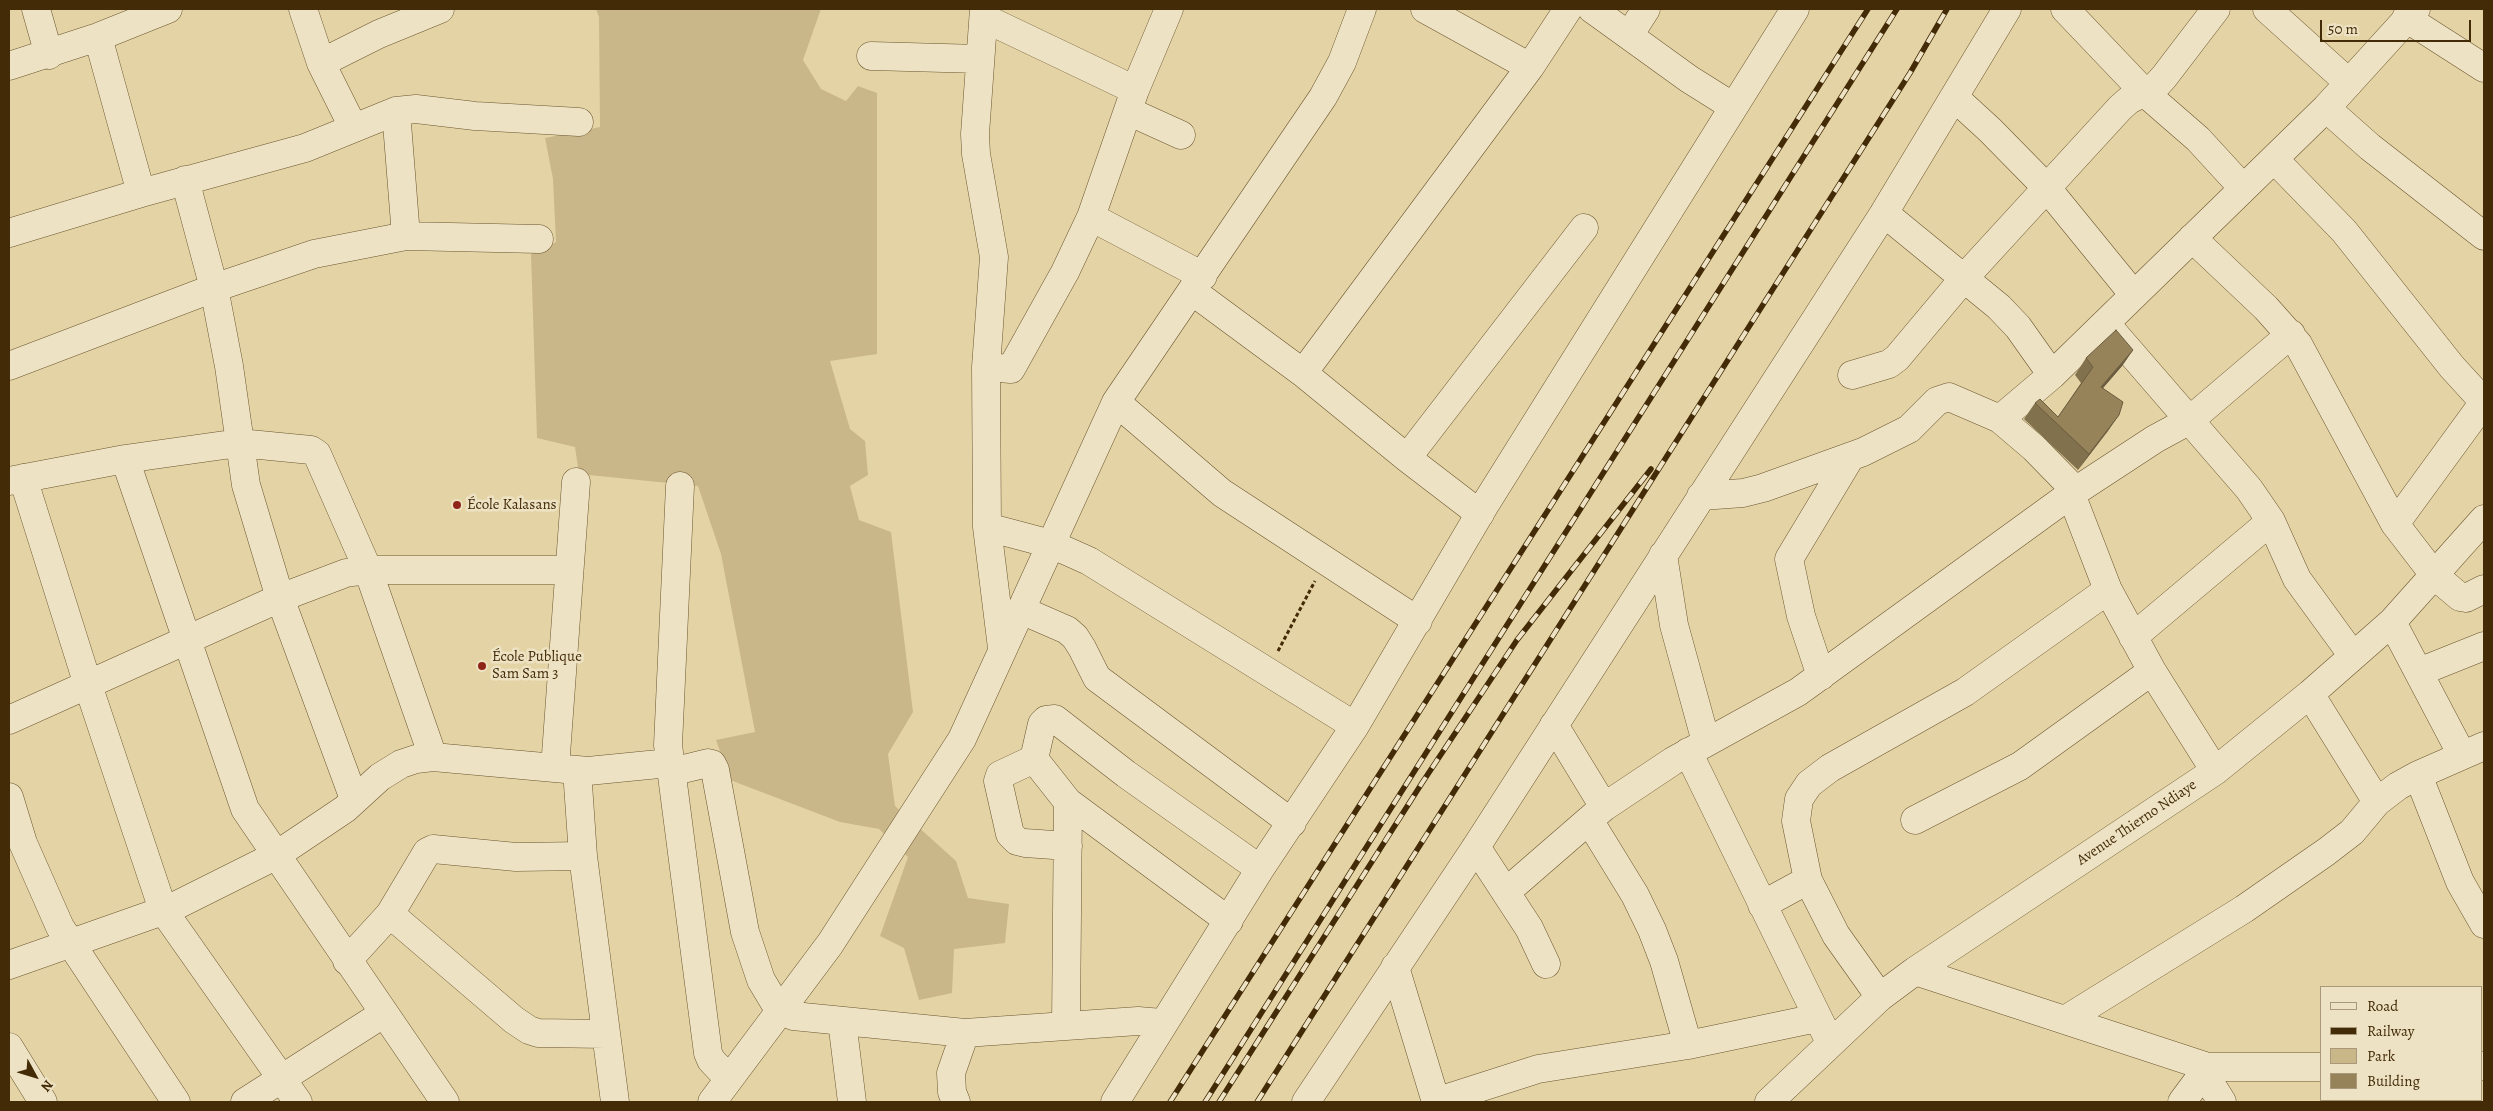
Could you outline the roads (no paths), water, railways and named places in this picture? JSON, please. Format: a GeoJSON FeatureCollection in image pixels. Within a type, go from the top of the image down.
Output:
{"type":"FeatureCollection","features":[{"type":"Feature","properties":{"kind":"street"},"geometry":{"type":"LineString","coordinates":[[36,9],[49,54]]}},
{"type":"Feature","properties":{"kind":"street"},"geometry":{"type":"LineString","coordinates":[[303,9],[321,63],[353,127]]}},
{"type":"Feature","properties":{"kind":"street"},"geometry":{"type":"LineString","coordinates":[[321,63],[379,34],[440,9]]}},
{"type":"Feature","properties":{"kind":"street"},"geometry":{"type":"LineString","coordinates":[[986,367],[1007,370],[1013,366],[1065,272],[1091,217],[1132,101],[1169,9]]}},
{"type":"Feature","properties":{"kind":"street"},"geometry":{"type":"LineString","coordinates":[[1425,9],[1530,67]]}},
{"type":"Feature","properties":{"kind":"street"},"geometry":{"type":"LineString","coordinates":[[1303,373],[1530,67],[1568,9]]}},
{"type":"Feature","properties":{"kind":"street"},"geometry":{"type":"LineString","coordinates":[[1592,9],[1630,34],[1659,58],[1732,106]]}},
{"type":"Feature","properties":{"kind":"street"},"geometry":{"type":"LineString","coordinates":[[1630,34],[1646,9]]}},
{"type":"Feature","properties":{"kind":"street"},"geometry":{"type":"LineString","coordinates":[[1115,1102],[1260,869],[1355,726],[1480,514],[1732,106],[1795,9]]}},
{"type":"Feature","properties":{"kind":"street"},"geometry":{"type":"LineString","coordinates":[[1306,1102],[1476,847],[1884,213],[2007,9]]}},
{"type":"Feature","properties":{"kind":"street"},"geometry":{"type":"LineString","coordinates":[[2065,9],[2145,93],[2198,139],[2243,188]]}},
{"type":"Feature","properties":{"kind":"street"},"geometry":{"type":"LineString","coordinates":[[1852,375],[1889,364],[1898,358],[1965,277],[2120,108],[2129,100],[2145,93],[2164,77],[2216,9]]}},
{"type":"Feature","properties":{"kind":"street"},"geometry":{"type":"LineString","coordinates":[[2267,9],[2349,83]]}},
{"type":"Feature","properties":{"kind":"street"},"geometry":{"type":"LineString","coordinates":[[9,66],[98,37],[155,11]]}},
{"type":"Feature","properties":{"kind":"street"},"geometry":{"type":"LineString","coordinates":[[724,1094],[779,1010],[830,944],[962,739],[1116,402],[1323,97],[1342,62],[1358,11]]}},
{"type":"Feature","properties":{"kind":"street"},"geometry":{"type":"LineString","coordinates":[[1002,648],[987,527],[986,367],[994,257],[976,154],[975,134],[984,13],[1132,101],[1181,135]]}},
{"type":"Feature","properties":{"kind":"street"},"geometry":{"type":"LineString","coordinates":[[2000,419],[2052,375],[2326,108],[2411,14],[2484,68]]}},
{"type":"Feature","properties":{"kind":"street"},"geometry":{"type":"LineString","coordinates":[[98,37],[141,193]]}},
{"type":"Feature","properties":{"kind":"street"},"geometry":{"type":"LineString","coordinates":[[871,56],[980,60]]}},
{"type":"Feature","properties":{"kind":"street"},"geometry":{"type":"LineString","coordinates":[[1954,98],[1990,130],[2046,187],[2134,295]]}},
{"type":"Feature","properties":{"kind":"street"},"geometry":{"type":"LineString","coordinates":[[2326,108],[2370,147],[2484,236]]}},
{"type":"Feature","properties":{"kind":"street"},"geometry":{"type":"LineString","coordinates":[[9,233],[185,180],[305,148],[396,111],[416,109],[475,116],[580,122]]}},
{"type":"Feature","properties":{"kind":"street"},"geometry":{"type":"LineString","coordinates":[[396,111],[406,236]]}},
{"type":"Feature","properties":{"kind":"street"},"geometry":{"type":"LineString","coordinates":[[2274,159],[2344,231],[2452,367],[2484,402],[2395,524]]}},
{"type":"Feature","properties":{"kind":"street"},"geometry":{"type":"LineString","coordinates":[[185,180],[214,288],[229,366],[246,485],[280,598],[354,799]]}},
{"type":"Feature","properties":{"kind":"street"},"geometry":{"type":"LineString","coordinates":[[1884,213],[1965,277],[2018,327],[2052,375]]}},
{"type":"Feature","properties":{"kind":"street"},"geometry":{"type":"LineString","coordinates":[[1091,217],[1197,283],[1407,458],[1480,514]]}},
{"type":"Feature","properties":{"kind":"street"},"geometry":{"type":"LineString","coordinates":[[1407,458],[1584,228]]}},
{"type":"Feature","properties":{"kind":"street"},"geometry":{"type":"LineString","coordinates":[[9,366],[214,288],[314,254],[406,236],[539,239]]}},
{"type":"Feature","properties":{"kind":"street"},"geometry":{"type":"LineString","coordinates":[[2192,238],[2291,334],[2328,394],[2395,524],[2435,576],[2460,597],[2466,598],[2484,589]]}},
{"type":"Feature","properties":{"kind":"street"},"geometry":{"type":"LineString","coordinates":[[2105,323],[2242,480],[2271,521],[2297,578],[2353,656]]}},
{"type":"Feature","properties":{"kind":"street"},"geometry":{"type":"LineString","coordinates":[[1506,892],[1596,814],[1697,747],[1798,692],[2073,492],[2148,444],[2190,420],[2291,334]]}},
{"type":"Feature","properties":{"kind":"street"},"geometry":{"type":"LineString","coordinates":[[1701,496],[1750,492],[1851,456],[1888,441],[1909,429],[1944,398],[1957,399],[2000,419],[2034,448],[2073,492],[2108,590],[2152,671],[2215,771]]}},
{"type":"Feature","properties":{"kind":"street"},"geometry":{"type":"LineString","coordinates":[[1116,402],[1222,493],[1418,621]]}},
{"type":"Feature","properties":{"kind":"street"},"geometry":{"type":"LineString","coordinates":[[298,1102],[163,910],[88,685],[16,480],[125,459],[239,443],[311,450],[317,454],[368,570],[433,757]]}},
{"type":"Feature","properties":{"kind":"street"},"geometry":{"type":"LineString","coordinates":[[1821,676],[1802,616],[1788,559],[1851,456]]}},
{"type":"Feature","properties":{"kind":"street"},"geometry":{"type":"LineString","coordinates":[[125,459],[245,809],[383,1014],[445,1102]]}},
{"type":"Feature","properties":{"kind":"street"},"geometry":{"type":"LineString","coordinates":[[576,482],[569,570],[566,769],[583,856],[615,1102]]}},
{"type":"Feature","properties":{"kind":"street"},"geometry":{"type":"LineString","coordinates":[[680,486],[668,745],[708,1054],[724,1094]]}},
{"type":"Feature","properties":{"kind":"street","name":"Avenue Thierno Ndiaye"},"geometry":{"type":"LineString","coordinates":[[1769,1102],[1880,997],[1915,971],[2215,771],[2310,694],[2392,622],[2484,519]]}},
{"type":"Feature","properties":{"kind":"street"},"geometry":{"type":"LineString","coordinates":[[2133,637],[2271,521]]}},
{"type":"Feature","properties":{"kind":"street"},"geometry":{"type":"LineString","coordinates":[[987,527],[1051,544],[1090,561],[1355,726]]}},
{"type":"Feature","properties":{"kind":"street"},"geometry":{"type":"LineString","coordinates":[[1663,555],[1697,747],[1762,904],[1817,1018],[1831,1042]]}},
{"type":"Feature","properties":{"kind":"street"},"geometry":{"type":"LineString","coordinates":[[9,720],[280,598],[346,572],[368,570],[569,570]]}},
{"type":"Feature","properties":{"kind":"street"},"geometry":{"type":"LineString","coordinates":[[1880,997],[1836,935],[1808,880],[1796,821],[1799,799],[1808,784],[1830,768],[1965,692],[2108,590]]}},
{"type":"Feature","properties":{"kind":"street"},"geometry":{"type":"LineString","coordinates":[[1021,610],[1067,630],[1078,643],[1097,678],[1292,823]]}},
{"type":"Feature","properties":{"kind":"street"},"geometry":{"type":"LineString","coordinates":[[2065,1020],[2244,908],[2326,852],[2357,826],[2377,802],[2418,774],[2473,750],[2418,672],[2392,622]]}},
{"type":"Feature","properties":{"kind":"street"},"geometry":{"type":"LineString","coordinates":[[2418,672],[2484,646]]}},
{"type":"Feature","properties":{"kind":"street"},"geometry":{"type":"LineString","coordinates":[[1915,820],[2020,766],[2152,671]]}},
{"type":"Feature","properties":{"kind":"street"},"geometry":{"type":"LineString","coordinates":[[2310,694],[2377,802]]}},
{"type":"Feature","properties":{"kind":"street"},"geometry":{"type":"LineString","coordinates":[[1229,921],[1068,802],[1034,759],[1039,729],[1046,720],[1055,719],[1126,774],[1260,869]]}},
{"type":"Feature","properties":{"kind":"street"},"geometry":{"type":"LineString","coordinates":[[1554,725],[1652,930],[1664,962],[1688,1044]]}},
{"type":"Feature","properties":{"kind":"street"},"geometry":{"type":"LineString","coordinates":[[9,965],[163,910],[276,856],[344,809],[380,777],[401,764],[433,757],[566,769],[670,768],[708,763],[712,764],[715,770],[745,932],[762,980],[779,1010],[794,1016],[965,1033],[1138,1021],[1162,1024]]}},
{"type":"Feature","properties":{"kind":"street"},"geometry":{"type":"LineString","coordinates":[[1034,759],[1000,774],[998,780],[1010,834],[1017,841],[1024,843],[1068,846]]}},
{"type":"Feature","properties":{"kind":"street"},"geometry":{"type":"LineString","coordinates":[[2418,774],[2460,882],[2484,924]]}},
{"type":"Feature","properties":{"kind":"street"},"geometry":{"type":"LineString","coordinates":[[9,796],[16,844],[48,903],[70,942],[176,1102]]}},
{"type":"Feature","properties":{"kind":"street"},"geometry":{"type":"LineString","coordinates":[[1066,1026],[1068,802]]}},
{"type":"Feature","properties":{"kind":"street"},"geometry":{"type":"LineString","coordinates":[[1476,847],[1529,928],[1546,964]]}},
{"type":"Feature","properties":{"kind":"street"},"geometry":{"type":"LineString","coordinates":[[347,961],[390,914],[423,856],[433,849],[516,857],[583,856]]}},
{"type":"Feature","properties":{"kind":"street"},"geometry":{"type":"LineString","coordinates":[[1762,904],[1808,880]]}},
{"type":"Feature","properties":{"kind":"street"},"geometry":{"type":"LineString","coordinates":[[390,914],[514,1020],[529,1030],[538,1033],[606,1034]]}},
{"type":"Feature","properties":{"kind":"street"},"geometry":{"type":"LineString","coordinates":[[1395,967],[1435,1102],[1538,1068],[1688,1044],[1817,1018]]}},
{"type":"Feature","properties":{"kind":"street"},"geometry":{"type":"LineString","coordinates":[[1915,971],[2065,1020],[2206,1070],[2320,1067]]}},
{"type":"Feature","properties":{"kind":"street"},"geometry":{"type":"LineString","coordinates":[[245,1102],[383,1014]]}},
{"type":"Feature","properties":{"kind":"street"},"geometry":{"type":"LineString","coordinates":[[842,1021],[852,1102]]}},
{"type":"Feature","properties":{"kind":"street"},"geometry":{"type":"LineString","coordinates":[[956,1102],[952,1092],[951,1073],[965,1033]]}},
{"type":"Feature","properties":{"kind":"street"},"geometry":{"type":"LineString","coordinates":[[9,1047],[43,1102]]}},
{"type":"Feature","properties":{"kind":"street"},"geometry":{"type":"LineString","coordinates":[[2182,1102],[2206,1070]]}},
{"type":"Feature","properties":{"kind":"street"},"geometry":{"type":"LineString","coordinates":[[2206,1070],[2222,1102]]}},
{"type":"Feature","properties":{"kind":"railway"},"geometry":{"type":"LineString","coordinates":[[1170,1102],[1868,9]]}},
{"type":"Feature","properties":{"kind":"railway"},"geometry":{"type":"LineString","coordinates":[[1205,1102],[1897,9]]}},
{"type":"Feature","properties":{"kind":"railway"},"geometry":{"type":"LineString","coordinates":[[1257,1102],[1910,73],[1947,9]]}},
{"type":"Feature","properties":{"kind":"railway"},"geometry":{"type":"LineString","coordinates":[[1219,1102],[1422,783],[1517,640],[1651,469]]}},
{"type":"Feature","properties":{"kind":"place","name":"École Kalasans"},"geometry":{"type":"Point","coordinates":[457,505]}},
{"type":"Feature","properties":{"kind":"place","name":"École Publique Sam Sam 3"},"geometry":{"type":"Point","coordinates":[482,666]}}]}
